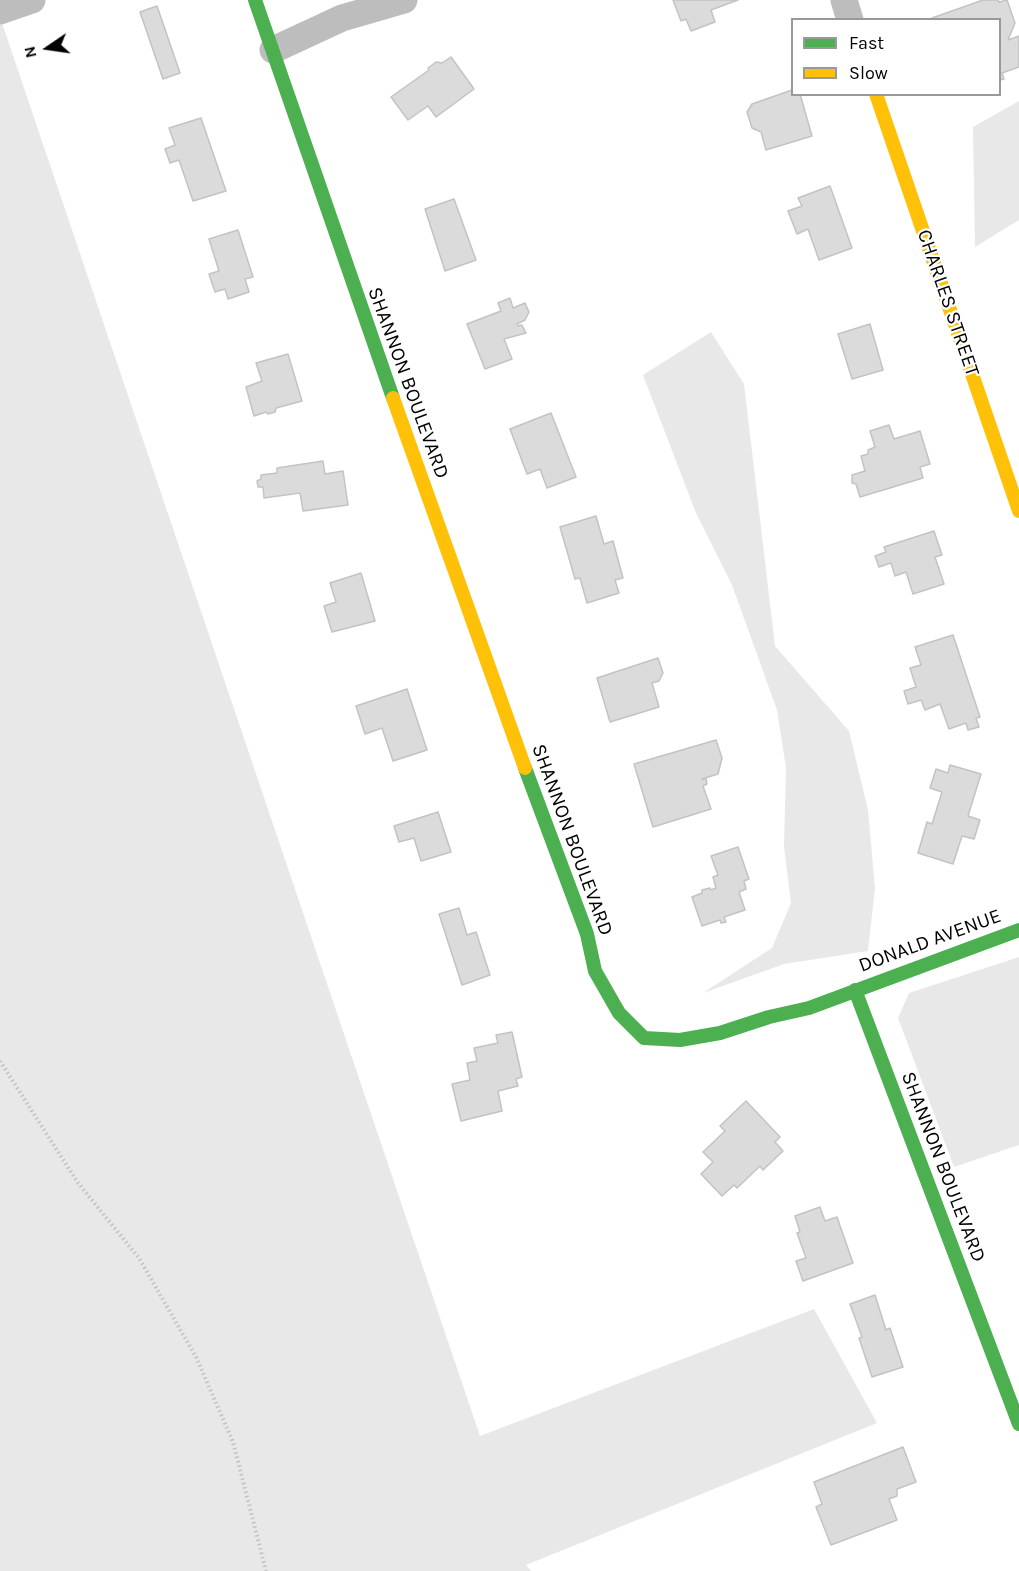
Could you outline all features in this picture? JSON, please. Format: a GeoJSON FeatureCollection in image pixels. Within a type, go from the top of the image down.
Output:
{"type":"FeatureCollection","features":[{"type":"Feature","properties":{"kind":"street"},"geometry":{"type":"LineString","coordinates":[[0,11],[32,0]]}},
{"type":"Feature","properties":{"kind":"street","name":"SHANNON BOULEVARD"},"geometry":{"type":"LineString","coordinates":[[255,0],[357,297],[556,854],[587,934],[595,971],[619,1013],[644,1038],[680,1040],[720,1033],[769,1017],[809,1008],[855,990],[1010,1372],[1019,1424]]}},
{"type":"Feature","properties":{"kind":"street"},"geometry":{"type":"LineString","coordinates":[[273,50],[342,18],[404,0]]}},
{"type":"Feature","properties":{"kind":"street"},"geometry":{"type":"LineString","coordinates":[[844,0],[849,18]]}},
{"type":"Feature","properties":{"kind":"street","name":"CHARLES STREET"},"geometry":{"type":"LineString","coordinates":[[877,96],[1019,511]]}},
{"type":"Feature","properties":{"kind":"street","name":"DONALD AVENUE"},"geometry":{"type":"LineString","coordinates":[[855,990],[1019,930]]}},
{"type":"Feature","properties":{"kind":"path"},"geometry":{"type":"LineString","coordinates":[[0,1061],[78,1183],[139,1258],[196,1357],[233,1442],[266,1571]]}},
{"type":"Feature","properties":{"kind":"shaded area"},"geometry":{"type":"Polygon","coordinates":[[[0,17],[480,1436],[814,1309],[877,1423],[526,1565],[531,1571],[0,1571],[0,17]]]}},
{"type":"Feature","properties":{"kind":"shaded area"},"geometry":{"type":"Polygon","coordinates":[[[1019,101],[1019,220],[975,247],[973,127],[1019,101]]]}},
{"type":"Feature","properties":{"kind":"shaded area"},"geometry":{"type":"Polygon","coordinates":[[[711,332],[744,384],[775,646],[849,731],[868,810],[875,888],[868,951],[784,964],[703,993],[772,948],[791,903],[784,847],[786,768],[777,710],[732,585],[696,513],[643,375],[711,332]]]}},
{"type":"Feature","properties":{"kind":"shaded area"},"geometry":{"type":"Polygon","coordinates":[[[1019,957],[1019,1145],[954,1167],[898,1018],[909,993],[1019,957]]]}},
{"type":"Feature","properties":{"kind":"building"},"geometry":{"type":"Polygon","coordinates":[[[673,0],[738,0],[711,10],[715,22],[691,31],[686,19],[681,21],[673,0]]]}},
{"type":"Feature","properties":{"kind":"building"},"geometry":{"type":"Polygon","coordinates":[[[983,0],[998,0],[999,2],[1007,0],[1015,23],[1008,40],[1019,36],[1019,67],[1002,73],[1004,79],[1001,80],[1001,18],[932,18],[983,0]]]}},
{"type":"Feature","properties":{"kind":"building"},"geometry":{"type":"Polygon","coordinates":[[[157,6],[180,73],[163,79],[140,12],[157,6]]]}},
{"type":"Feature","properties":{"kind":"building"},"geometry":{"type":"Polygon","coordinates":[[[451,57],[474,89],[436,117],[428,106],[408,120],[391,97],[429,70],[428,68],[436,62],[442,63],[451,57]]]}},
{"type":"Feature","properties":{"kind":"building"},"geometry":{"type":"Polygon","coordinates":[[[791,90],[791,96],[801,96],[812,136],[766,150],[761,132],[752,128],[747,112],[752,104],[791,90]]]}},
{"type":"Feature","properties":{"kind":"building"},"geometry":{"type":"Polygon","coordinates":[[[201,118],[226,191],[193,201],[179,160],[170,163],[165,149],[175,145],[169,128],[201,118]]]}},
{"type":"Feature","properties":{"kind":"building"},"geometry":{"type":"Polygon","coordinates":[[[830,186],[852,248],[819,260],[808,229],[797,234],[788,211],[802,206],[798,198],[830,186]]]}},
{"type":"Feature","properties":{"kind":"building"},"geometry":{"type":"Polygon","coordinates":[[[454,199],[476,260],[445,271],[425,209],[454,199]]]}},
{"type":"Feature","properties":{"kind":"building"},"geometry":{"type":"Polygon","coordinates":[[[238,230],[253,277],[245,279],[249,292],[228,299],[225,289],[215,292],[209,274],[219,271],[209,239],[238,230]]]}},
{"type":"Feature","properties":{"kind":"building"},"geometry":{"type":"Polygon","coordinates":[[[510,298],[513,308],[525,303],[529,312],[525,320],[517,324],[522,325],[526,333],[504,339],[512,359],[485,369],[467,324],[501,311],[498,303],[510,298]]]}},
{"type":"Feature","properties":{"kind":"building"},"geometry":{"type":"Polygon","coordinates":[[[870,324],[883,370],[852,379],[838,334],[870,324]]]}},
{"type":"Feature","properties":{"kind":"building"},"geometry":{"type":"Polygon","coordinates":[[[288,354],[302,401],[276,408],[275,412],[254,416],[246,387],[262,381],[256,363],[288,354]]]}},
{"type":"Feature","properties":{"kind":"building"},"geometry":{"type":"Polygon","coordinates":[[[551,413],[576,477],[547,488],[540,469],[527,474],[510,429],[551,413]]]}},
{"type":"Feature","properties":{"kind":"building"},"geometry":{"type":"Polygon","coordinates":[[[889,425],[894,439],[920,431],[930,464],[920,467],[923,478],[860,497],[856,484],[852,483],[852,475],[865,471],[861,456],[868,454],[868,450],[875,447],[870,431],[889,425]]]}},
{"type":"Feature","properties":{"kind":"building"},"geometry":{"type":"Polygon","coordinates":[[[323,461],[325,474],[343,471],[348,505],[303,511],[300,493],[264,498],[263,487],[258,487],[257,481],[261,479],[261,475],[277,473],[277,468],[323,461]]]}},
{"type":"Feature","properties":{"kind":"building"},"geometry":{"type":"Polygon","coordinates":[[[596,516],[604,544],[613,541],[623,578],[615,580],[619,593],[587,603],[580,578],[575,579],[560,527],[596,516]]]}},
{"type":"Feature","properties":{"kind":"building"},"geometry":{"type":"Polygon","coordinates":[[[934,531],[942,555],[935,557],[944,584],[913,594],[906,572],[895,576],[891,563],[879,567],[875,556],[886,552],[884,547],[934,531]]]}},
{"type":"Feature","properties":{"kind":"building"},"geometry":{"type":"Polygon","coordinates":[[[361,573],[375,621],[332,632],[324,606],[336,602],[330,583],[361,573]]]}},
{"type":"Feature","properties":{"kind":"building"},"geometry":{"type":"Polygon","coordinates":[[[953,635],[980,717],[976,718],[979,727],[968,730],[966,723],[949,729],[940,704],[925,710],[921,700],[908,704],[904,691],[916,687],[910,668],[921,665],[915,647],[953,635]]]}},
{"type":"Feature","properties":{"kind":"building"},"geometry":{"type":"Polygon","coordinates":[[[658,658],[663,673],[659,681],[652,683],[659,707],[610,722],[597,678],[658,658]]]}},
{"type":"Feature","properties":{"kind":"building"},"geometry":{"type":"Polygon","coordinates":[[[407,689],[427,750],[393,761],[382,728],[365,734],[356,706],[407,689]]]}},
{"type":"Feature","properties":{"kind":"building"},"geometry":{"type":"Polygon","coordinates":[[[716,740],[722,758],[718,774],[702,779],[706,779],[707,784],[703,786],[711,809],[653,827],[634,764],[716,740]]]}},
{"type":"Feature","properties":{"kind":"building"},"geometry":{"type":"Polygon","coordinates":[[[950,765],[981,774],[968,816],[980,820],[974,839],[962,836],[953,864],[918,853],[927,822],[932,824],[942,792],[930,788],[936,769],[948,773],[950,765]]]}},
{"type":"Feature","properties":{"kind":"building"},"geometry":{"type":"Polygon","coordinates":[[[438,812],[451,852],[421,861],[414,838],[399,842],[394,826],[438,812]]]}},
{"type":"Feature","properties":{"kind":"building"},"geometry":{"type":"Polygon","coordinates":[[[738,847],[749,879],[744,881],[746,889],[739,892],[745,910],[724,917],[726,922],[721,923],[720,920],[702,926],[692,897],[702,893],[702,890],[716,888],[713,877],[718,875],[711,856],[738,847]]]}},
{"type":"Feature","properties":{"kind":"building"},"geometry":{"type":"Polygon","coordinates":[[[459,908],[467,935],[476,932],[490,975],[462,985],[439,914],[459,908]]]}},
{"type":"Feature","properties":{"kind":"building"},"geometry":{"type":"Polygon","coordinates":[[[512,1032],[522,1077],[516,1079],[518,1086],[498,1091],[502,1111],[461,1121],[452,1084],[470,1080],[467,1063],[477,1061],[474,1048],[498,1043],[496,1035],[512,1032]]]}},
{"type":"Feature","properties":{"kind":"building"},"geometry":{"type":"Polygon","coordinates":[[[746,1101],[780,1137],[775,1142],[783,1151],[763,1170],[760,1166],[737,1188],[734,1185],[722,1196],[701,1174],[713,1162],[703,1152],[725,1131],[720,1126],[746,1101]]]}},
{"type":"Feature","properties":{"kind":"building"},"geometry":{"type":"Polygon","coordinates":[[[820,1207],[825,1221],[837,1217],[853,1263],[803,1281],[796,1261],[806,1258],[797,1233],[800,1232],[795,1216],[820,1207]]]}},
{"type":"Feature","properties":{"kind":"building"},"geometry":{"type":"Polygon","coordinates":[[[875,1295],[886,1330],[890,1328],[903,1367],[872,1377],[859,1338],[862,1337],[850,1304],[875,1295]]]}},
{"type":"Feature","properties":{"kind":"building"},"geometry":{"type":"Polygon","coordinates":[[[903,1447],[916,1482],[897,1489],[897,1496],[889,1499],[897,1520],[831,1545],[816,1507],[822,1504],[814,1482],[903,1447]]]}},
{"type":"Feature","properties":{"kind":"traffic: fast"},"geometry":{"type":"LineString","coordinates":[[255,0],[393,398]]}},
{"type":"Feature","properties":{"kind":"traffic: fast"},"geometry":{"type":"LineString","coordinates":[[525,768],[587,934],[595,971],[619,1013],[644,1038],[680,1040],[720,1033],[769,1017],[809,1008],[1019,930]]}},
{"type":"Feature","properties":{"kind":"traffic: fast"},"geometry":{"type":"LineString","coordinates":[[855,990],[1019,1424]]}},
{"type":"Feature","properties":{"kind":"traffic: slow"},"geometry":{"type":"LineString","coordinates":[[877,96],[1019,511]]}},
{"type":"Feature","properties":{"kind":"traffic: slow"},"geometry":{"type":"LineString","coordinates":[[393,398],[525,768]]}}]}
